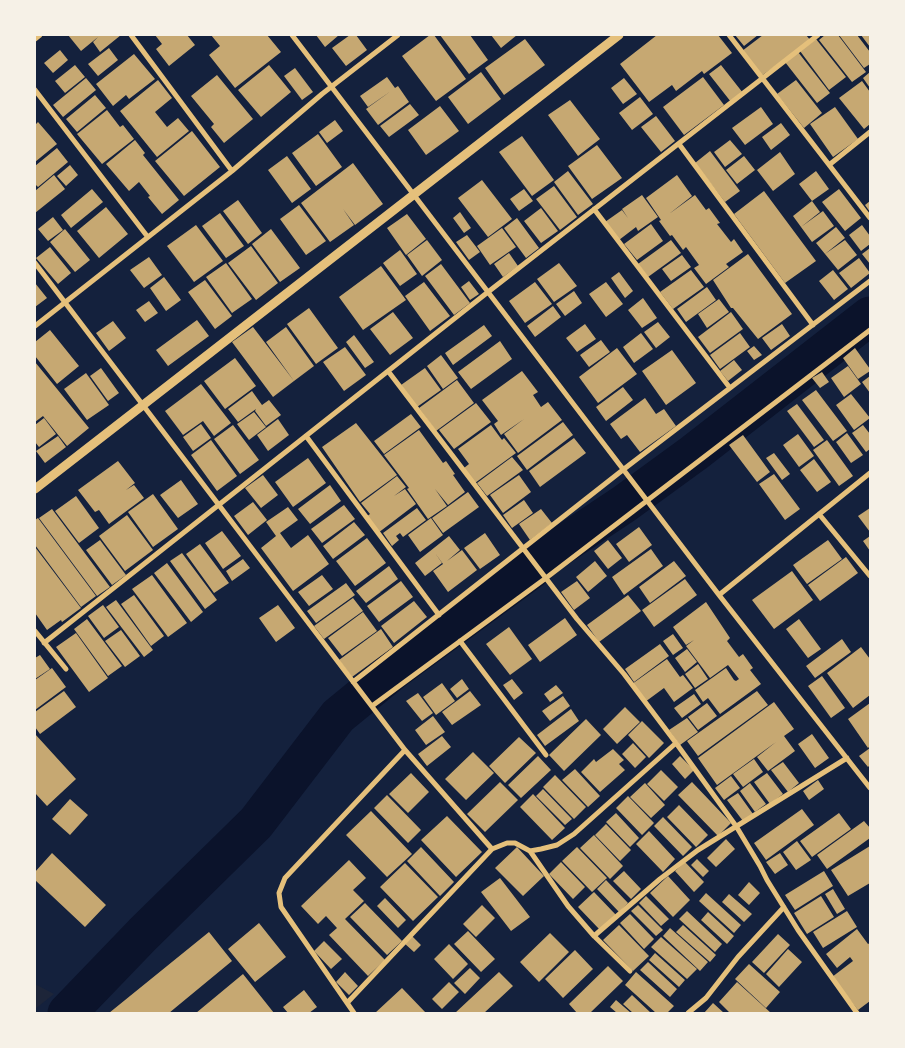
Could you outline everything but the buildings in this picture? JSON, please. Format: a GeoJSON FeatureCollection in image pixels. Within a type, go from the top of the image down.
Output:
{"type":"FeatureCollection","features":[{"type":"Feature","properties":{"kind":"street"},"geometry":{"type":"LineString","coordinates":[[35,39],[40,35]]}},
{"type":"Feature","properties":{"kind":"street"},"geometry":{"type":"LineString","coordinates":[[131,35],[232,171]]}},
{"type":"Feature","properties":{"kind":"street"},"geometry":{"type":"LineString","coordinates":[[292,35],[719,595],[870,788]]}},
{"type":"Feature","properties":{"kind":"street"},"geometry":{"type":"LineString","coordinates":[[35,326],[232,171],[331,87],[398,35]]}},
{"type":"Feature","properties":{"kind":"street"},"geometry":{"type":"LineString","coordinates":[[35,489],[620,35]]}},
{"type":"Feature","properties":{"kind":"street"},"geometry":{"type":"LineString","coordinates":[[729,35],[870,218]]}},
{"type":"Feature","properties":{"kind":"street"},"geometry":{"type":"LineString","coordinates":[[44,643],[488,292],[818,35]]}},
{"type":"Feature","properties":{"kind":"street"},"geometry":{"type":"LineString","coordinates":[[35,90],[147,236]]}},
{"type":"Feature","properties":{"kind":"street"},"geometry":{"type":"LineString","coordinates":[[829,164],[870,132]]}},
{"type":"Feature","properties":{"kind":"street"},"geometry":{"type":"LineString","coordinates":[[679,144],[813,325]]}},
{"type":"Feature","properties":{"kind":"street"},"geometry":{"type":"LineString","coordinates":[[594,209],[730,388]]}},
{"type":"Feature","properties":{"kind":"street"},"geometry":{"type":"LineString","coordinates":[[35,263],[64,304],[405,750],[492,850]]}},
{"type":"Feature","properties":{"kind":"street"},"geometry":{"type":"LineString","coordinates":[[353,682],[870,281]]}},
{"type":"Feature","properties":{"kind":"street"},"geometry":{"type":"LineString","coordinates":[[372,706],[648,501],[870,330]]}},
{"type":"Feature","properties":{"kind":"street"},"geometry":{"type":"LineString","coordinates":[[388,371],[577,619],[624,674],[676,743],[736,826],[798,930],[857,1013]]}},
{"type":"Feature","properties":{"kind":"street"},"geometry":{"type":"LineString","coordinates":[[306,436],[439,615]]}},
{"type":"Feature","properties":{"kind":"street"},"geometry":{"type":"LineString","coordinates":[[719,595],[870,473]]}},
{"type":"Feature","properties":{"kind":"street"},"geometry":{"type":"LineString","coordinates":[[820,514],[870,576]]}},
{"type":"Feature","properties":{"kind":"street"},"geometry":{"type":"LineString","coordinates":[[35,631],[66,669]]}},
{"type":"Feature","properties":{"kind":"street"},"geometry":{"type":"LineString","coordinates":[[460,641],[546,755]]}},
{"type":"Feature","properties":{"kind":"street"},"geometry":{"type":"LineString","coordinates":[[530,851],[557,845],[574,834],[676,743]]}},
{"type":"Feature","properties":{"kind":"street"},"geometry":{"type":"LineString","coordinates":[[354,1013],[281,907],[279,893],[285,878],[405,750]]}},
{"type":"Feature","properties":{"kind":"street"},"geometry":{"type":"LineString","coordinates":[[594,936],[660,879],[698,850],[847,758]]}},
{"type":"Feature","properties":{"kind":"street"},"geometry":{"type":"LineString","coordinates":[[347,1003],[492,850],[507,843],[515,843],[530,851],[568,906],[594,936],[630,971]]}},
{"type":"Feature","properties":{"kind":"street"},"geometry":{"type":"LineString","coordinates":[[688,1013],[706,998],[738,957],[784,907]]}},
{"type":"Feature","properties":{"kind":"shaded area"},"geometry":{"type":"Polygon","coordinates":[[[35,984],[54,994],[35,1009],[35,984]]]}},
{"type":"Feature","properties":{"kind":"waterway"},"geometry":{"type":"LineString","coordinates":[[67,1013],[143,934],[256,823],[338,716],[394,670],[532,569],[544,557],[624,504],[694,453],[870,316]]}}]}
